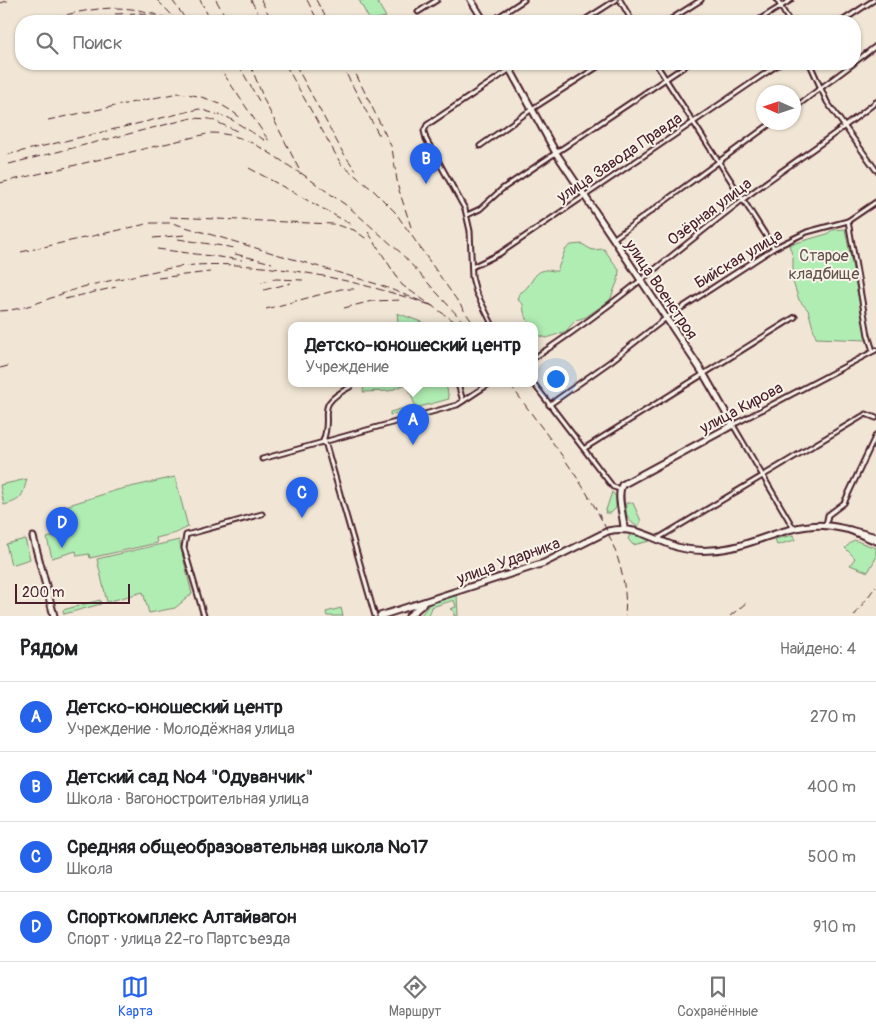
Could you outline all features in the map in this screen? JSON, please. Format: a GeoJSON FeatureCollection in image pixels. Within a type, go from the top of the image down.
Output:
{"type":"FeatureCollection","features":[{"type":"Feature","properties":{"kind":"street"},"geometry":{"type":"LineString","coordinates":[[418,12],[437,0]]}},
{"type":"Feature","properties":{"kind":"street"},"geometry":{"type":"LineString","coordinates":[[471,0],[480,15]]}},
{"type":"Feature","properties":{"kind":"street"},"geometry":{"type":"LineString","coordinates":[[501,15],[524,0]]}},
{"type":"Feature","properties":{"kind":"street"},"geometry":{"type":"LineString","coordinates":[[592,15],[616,0]]}},
{"type":"Feature","properties":{"kind":"street"},"geometry":{"type":"LineString","coordinates":[[620,0],[629,15]]}},
{"type":"Feature","properties":{"kind":"street"},"geometry":{"type":"LineString","coordinates":[[677,15],[701,0]]}},
{"type":"Feature","properties":{"kind":"street"},"geometry":{"type":"LineString","coordinates":[[777,0],[786,15]]}},
{"type":"Feature","properties":{"kind":"street"},"geometry":{"type":"LineString","coordinates":[[767,15],[790,0]]}},
{"type":"Feature","properties":{"kind":"street"},"geometry":{"type":"LineString","coordinates":[[851,15],[874,0]]}},
{"type":"Feature","properties":{"kind":"street"},"geometry":{"type":"LineString","coordinates":[[861,58],[876,46]]}},
{"type":"Feature","properties":{"kind":"street"},"geometry":{"type":"LineString","coordinates":[[491,322],[476,292],[468,215],[426,139],[424,129],[503,70]]}},
{"type":"Feature","properties":{"kind":"street","name":"улица Военстроя"},"geometry":{"type":"LineString","coordinates":[[510,70],[556,153],[639,280],[703,373],[794,529]]}},
{"type":"Feature","properties":{"kind":"street"},"geometry":{"type":"LineString","coordinates":[[480,146],[532,108],[592,70]]}},
{"type":"Feature","properties":{"kind":"street"},"geometry":{"type":"LineString","coordinates":[[659,70],[774,248]]}},
{"type":"Feature","properties":{"kind":"street"},"geometry":{"type":"LineString","coordinates":[[468,215],[480,209],[502,189],[678,70]]}},
{"type":"Feature","properties":{"kind":"street","name":"улица Завода Правда"},"geometry":{"type":"LineString","coordinates":[[472,267],[498,254],[770,70]]}},
{"type":"Feature","properties":{"kind":"street"},"geometry":{"type":"LineString","coordinates":[[812,70],[827,102],[876,170]]}},
{"type":"Feature","properties":{"kind":"street"},"geometry":{"type":"LineString","coordinates":[[801,103],[845,70]]}},
{"type":"Feature","properties":{"kind":"street","name":"Озёрная улица"},"geometry":{"type":"LineString","coordinates":[[538,355],[603,311],[639,280],[742,200],[845,128],[876,102]]}},
{"type":"Feature","properties":{"kind":"street"},"geometry":{"type":"LineString","coordinates":[[613,239],[762,130]]}},
{"type":"Feature","properties":{"kind":"street","name":"Бийская улица"},"geometry":{"type":"LineString","coordinates":[[549,404],[611,361],[666,318],[774,248],[807,232],[848,221],[876,202]]}},
{"type":"Feature","properties":{"kind":"street"},"geometry":{"type":"LineString","coordinates":[[848,221],[868,335],[875,351]]}},
{"type":"Feature","properties":{"kind":"street"},"geometry":{"type":"LineString","coordinates":[[585,448],[795,317]]}},
{"type":"Feature","properties":{"kind":"street","name":"улица Кирова"},"geometry":{"type":"LineString","coordinates":[[620,489],[638,475],[875,351]]}},
{"type":"Feature","properties":{"kind":"street"},"geometry":{"type":"LineString","coordinates":[[350,387],[331,398],[327,404],[323,442],[326,445],[374,616]]}},
{"type":"Feature","properties":{"kind":"street"},"geometry":{"type":"LineString","coordinates":[[459,387],[463,401]]}},
{"type":"Feature","properties":{"kind":"street"},"geometry":{"type":"LineString","coordinates":[[262,459],[457,405],[484,387]]}},
{"type":"Feature","properties":{"kind":"street"},"geometry":{"type":"LineString","coordinates":[[536,387],[585,448],[613,487],[620,489],[624,529],[640,531],[680,548],[712,550],[747,544],[794,529],[826,525],[876,537]]}},
{"type":"Feature","properties":{"kind":"street"},"geometry":{"type":"LineString","coordinates":[[657,539],[866,414],[876,418]]}},
{"type":"Feature","properties":{"kind":"street"},"geometry":{"type":"LineString","coordinates":[[826,525],[828,515],[844,503],[876,435]]}},
{"type":"Feature","properties":{"kind":"street"},"geometry":{"type":"LineString","coordinates":[[204,616],[184,544],[186,535],[262,514]]}},
{"type":"Feature","properties":{"kind":"street","name":"улица Ударника"},"geometry":{"type":"LineString","coordinates":[[380,616],[521,571],[557,557],[608,531],[624,529]]}},
{"type":"Feature","properties":{"kind":"street"},"geometry":{"type":"LineString","coordinates":[[850,530],[876,541]]}},
{"type":"Feature","properties":{"kind":"street"},"geometry":{"type":"LineString","coordinates":[[33,537],[54,616]]}},
{"type":"Feature","properties":{"kind":"street","name":"улица Ударника"},"geometry":{"type":"LineString","coordinates":[[409,616],[427,601]]}},
{"type":"Feature","properties":{"kind":"street"},"geometry":{"type":"LineString","coordinates":[[394,611],[402,616]]}},
{"type":"Feature","properties":{"kind":"green space"},"geometry":{"type":"Polygon","coordinates":[[[359,0],[376,0],[385,15],[367,15],[359,0]]]}},
{"type":"Feature","properties":{"kind":"green space","name":"Старое кладбище"},"geometry":{"type":"Polygon","coordinates":[[[845,229],[867,340],[816,338],[808,310],[799,300],[793,282],[793,257],[789,245],[827,234],[832,230],[845,229]]]}},
{"type":"Feature","properties":{"kind":"green space"},"geometry":{"type":"Polygon","coordinates":[[[582,244],[592,250],[604,249],[619,270],[618,280],[610,300],[586,317],[576,320],[566,331],[547,338],[538,335],[538,322],[528,322],[523,304],[518,300],[520,293],[541,271],[557,271],[565,250],[571,245],[582,244]]]}},
{"type":"Feature","properties":{"kind":"green space"},"geometry":{"type":"Polygon","coordinates":[[[397,313],[421,322],[397,322],[397,313]]]}},
{"type":"Feature","properties":{"kind":"green space"},"geometry":{"type":"Polygon","coordinates":[[[364,387],[399,387],[389,391],[363,392],[364,387]]]}},
{"type":"Feature","properties":{"kind":"green space"},"geometry":{"type":"Polygon","coordinates":[[[408,387],[447,387],[449,399],[390,415],[390,412],[415,405],[408,387]]]}},
{"type":"Feature","properties":{"kind":"green space"},"geometry":{"type":"Polygon","coordinates":[[[175,477],[188,527],[176,533],[156,538],[157,543],[90,558],[89,554],[77,556],[76,551],[52,558],[47,538],[65,533],[59,508],[117,490],[175,477]]]}},
{"type":"Feature","properties":{"kind":"green space"},"geometry":{"type":"Polygon","coordinates":[[[27,479],[21,497],[4,505],[0,485],[27,479]]]}},
{"type":"Feature","properties":{"kind":"green space"},"geometry":{"type":"Polygon","coordinates":[[[612,492],[616,497],[616,508],[611,513],[605,513],[612,492]]]}},
{"type":"Feature","properties":{"kind":"green space"},"geometry":{"type":"Polygon","coordinates":[[[626,503],[633,503],[641,521],[638,527],[628,517],[626,503]]]}},
{"type":"Feature","properties":{"kind":"green space"},"geometry":{"type":"Polygon","coordinates":[[[630,534],[638,535],[650,541],[633,545],[628,539],[630,534]]]}},
{"type":"Feature","properties":{"kind":"green space"},"geometry":{"type":"Polygon","coordinates":[[[793,535],[795,540],[777,545],[775,539],[793,535]]]}},
{"type":"Feature","properties":{"kind":"green space"},"geometry":{"type":"Polygon","coordinates":[[[25,539],[30,559],[11,565],[6,544],[25,539]]]}},
{"type":"Feature","properties":{"kind":"green space"},"geometry":{"type":"Polygon","coordinates":[[[179,540],[192,594],[175,608],[149,613],[143,592],[107,602],[97,559],[179,540]]]}},
{"type":"Feature","properties":{"kind":"green space"},"geometry":{"type":"Polygon","coordinates":[[[854,540],[876,548],[876,558],[868,572],[850,565],[855,558],[845,548],[854,540]]]}},
{"type":"Feature","properties":{"kind":"green space"},"geometry":{"type":"Polygon","coordinates":[[[457,595],[458,616],[454,616],[454,611],[450,609],[456,607],[454,600],[432,607],[429,616],[421,615],[431,602],[457,595]]]}},
{"type":"Feature","properties":{"kind":"green space"},"geometry":{"type":"Polygon","coordinates":[[[100,600],[101,604],[64,614],[63,610],[100,600]]]}},
{"type":"Feature","properties":{"kind":"green space"},"geometry":{"type":"Polygon","coordinates":[[[341,608],[343,616],[327,616],[326,612],[341,608]]]}},
{"type":"Feature","properties":{"kind":"railway"},"geometry":{"type":"LineString","coordinates":[[0,3],[11,0]]}},
{"type":"Feature","properties":{"kind":"railway"},"geometry":{"type":"LineString","coordinates":[[157,0],[172,15]]}},
{"type":"Feature","properties":{"kind":"railway"},"geometry":{"type":"LineString","coordinates":[[172,0],[183,15]]}},
{"type":"Feature","properties":{"kind":"railway"},"geometry":{"type":"LineString","coordinates":[[200,0],[208,15]]}},
{"type":"Feature","properties":{"kind":"railway"},"geometry":{"type":"LineString","coordinates":[[216,0],[225,15]]}},
{"type":"Feature","properties":{"kind":"railway"},"geometry":{"type":"LineString","coordinates":[[251,0],[259,15]]}},
{"type":"Feature","properties":{"kind":"railway"},"geometry":{"type":"LineString","coordinates":[[261,0],[269,15]]}},
{"type":"Feature","properties":{"kind":"railway"},"geometry":{"type":"LineString","coordinates":[[307,0],[315,15]]}},
{"type":"Feature","properties":{"kind":"railway"},"geometry":{"type":"LineString","coordinates":[[316,0],[325,15]]}},
{"type":"Feature","properties":{"kind":"railway"},"geometry":{"type":"LineString","coordinates":[[68,15],[108,8],[140,10],[157,15]]}},
{"type":"Feature","properties":{"kind":"railway"},"geometry":{"type":"LineString","coordinates":[[115,14],[140,13],[148,15]]}},
{"type":"Feature","properties":{"kind":"railway"},"geometry":{"type":"LineString","coordinates":[[221,70],[269,141]]}},
{"type":"Feature","properties":{"kind":"railway"},"geometry":{"type":"LineString","coordinates":[[241,70],[259,101]]}},
{"type":"Feature","properties":{"kind":"railway"},"geometry":{"type":"LineString","coordinates":[[252,70],[265,102],[301,173],[350,208],[400,252],[463,322]]}},
{"type":"Feature","properties":{"kind":"railway"},"geometry":{"type":"LineString","coordinates":[[288,70],[341,164],[374,191],[395,212],[472,322]]}},
{"type":"Feature","properties":{"kind":"railway"},"geometry":{"type":"LineString","coordinates":[[298,70],[342,151],[356,171]]}},
{"type":"Feature","properties":{"kind":"railway"},"geometry":{"type":"LineString","coordinates":[[344,70],[380,137]]}},
{"type":"Feature","properties":{"kind":"railway"},"geometry":{"type":"LineString","coordinates":[[354,70],[392,148],[398,187],[411,227]]}},
{"type":"Feature","properties":{"kind":"railway"},"geometry":{"type":"LineString","coordinates":[[48,120],[178,93],[212,101],[228,108],[242,119]]}},
{"type":"Feature","properties":{"kind":"railway"},"geometry":{"type":"LineString","coordinates":[[6,155],[199,109],[229,118],[266,141]]}},
{"type":"Feature","properties":{"kind":"railway"},"geometry":{"type":"LineString","coordinates":[[9,164],[192,118],[210,119],[239,132]]}},
{"type":"Feature","properties":{"kind":"railway"},"geometry":{"type":"LineString","coordinates":[[0,183],[211,133],[236,137],[259,146],[301,174]]}},
{"type":"Feature","properties":{"kind":"railway"},"geometry":{"type":"LineString","coordinates":[[249,168],[354,226]]}},
{"type":"Feature","properties":{"kind":"railway"},"geometry":{"type":"LineString","coordinates":[[170,217],[333,224],[354,230],[368,240]]}},
{"type":"Feature","properties":{"kind":"railway"},"geometry":{"type":"LineString","coordinates":[[0,311],[29,306],[85,286],[174,267],[195,265],[255,266],[316,275],[376,288],[433,306],[380,285],[172,223],[151,223],[21,252]]}},
{"type":"Feature","properties":{"kind":"railway"},"geometry":{"type":"LineString","coordinates":[[368,232],[402,285],[455,322]]}},
{"type":"Feature","properties":{"kind":"railway"},"geometry":{"type":"LineString","coordinates":[[153,238],[185,235]]}},
{"type":"Feature","properties":{"kind":"railway"},"geometry":{"type":"LineString","coordinates":[[178,239],[235,248]]}},
{"type":"Feature","properties":{"kind":"railway"},"geometry":{"type":"LineString","coordinates":[[157,249],[242,260]]}},
{"type":"Feature","properties":{"kind":"railway"},"geometry":{"type":"LineString","coordinates":[[235,254],[272,263]]}},
{"type":"Feature","properties":{"kind":"railway"},"geometry":{"type":"LineString","coordinates":[[158,278],[210,272]]}},
{"type":"Feature","properties":{"kind":"railway"},"geometry":{"type":"LineString","coordinates":[[261,282],[275,279],[303,280]]}},
{"type":"Feature","properties":{"kind":"railway"},"geometry":{"type":"LineString","coordinates":[[264,290],[291,283]]}},
{"type":"Feature","properties":{"kind":"railway"},"geometry":{"type":"LineString","coordinates":[[65,299],[116,287]]}},
{"type":"Feature","properties":{"kind":"railway"},"geometry":{"type":"LineString","coordinates":[[266,309],[341,289],[354,289]]}},
{"type":"Feature","properties":{"kind":"railway"},"geometry":{"type":"LineString","coordinates":[[344,308],[372,301],[402,300]]}},
{"type":"Feature","properties":{"kind":"railway"},"geometry":{"type":"LineString","coordinates":[[0,368],[8,366]]}},
{"type":"Feature","properties":{"kind":"railway"},"geometry":{"type":"LineString","coordinates":[[512,387],[568,464],[604,524],[617,555],[624,586],[625,616]]}},
{"type":"Feature","properties":{"kind":"railway"},"geometry":{"type":"LineString","coordinates":[[854,616],[876,586]]}},
{"type":"Feature","properties":{"kind":"railway"},"geometry":{"type":"LineString","coordinates":[[730,616],[746,603]]}},
{"type":"Feature","properties":{"kind":"place","name":"Детский сад №4 \"Одуванчик\""},"geometry":{"type":"Point","coordinates":[426,184]}},
{"type":"Feature","properties":{"kind":"place","name":"Детско-юношеский центр"},"geometry":{"type":"Point","coordinates":[413,445]}},
{"type":"Feature","properties":{"kind":"place","name":"Средняя общеобразовательная школа №17"},"geometry":{"type":"Point","coordinates":[302,518]}},
{"type":"Feature","properties":{"kind":"place","name":"Спорткомплекс Алтайвагон"},"geometry":{"type":"Point","coordinates":[62,548]}}]}
